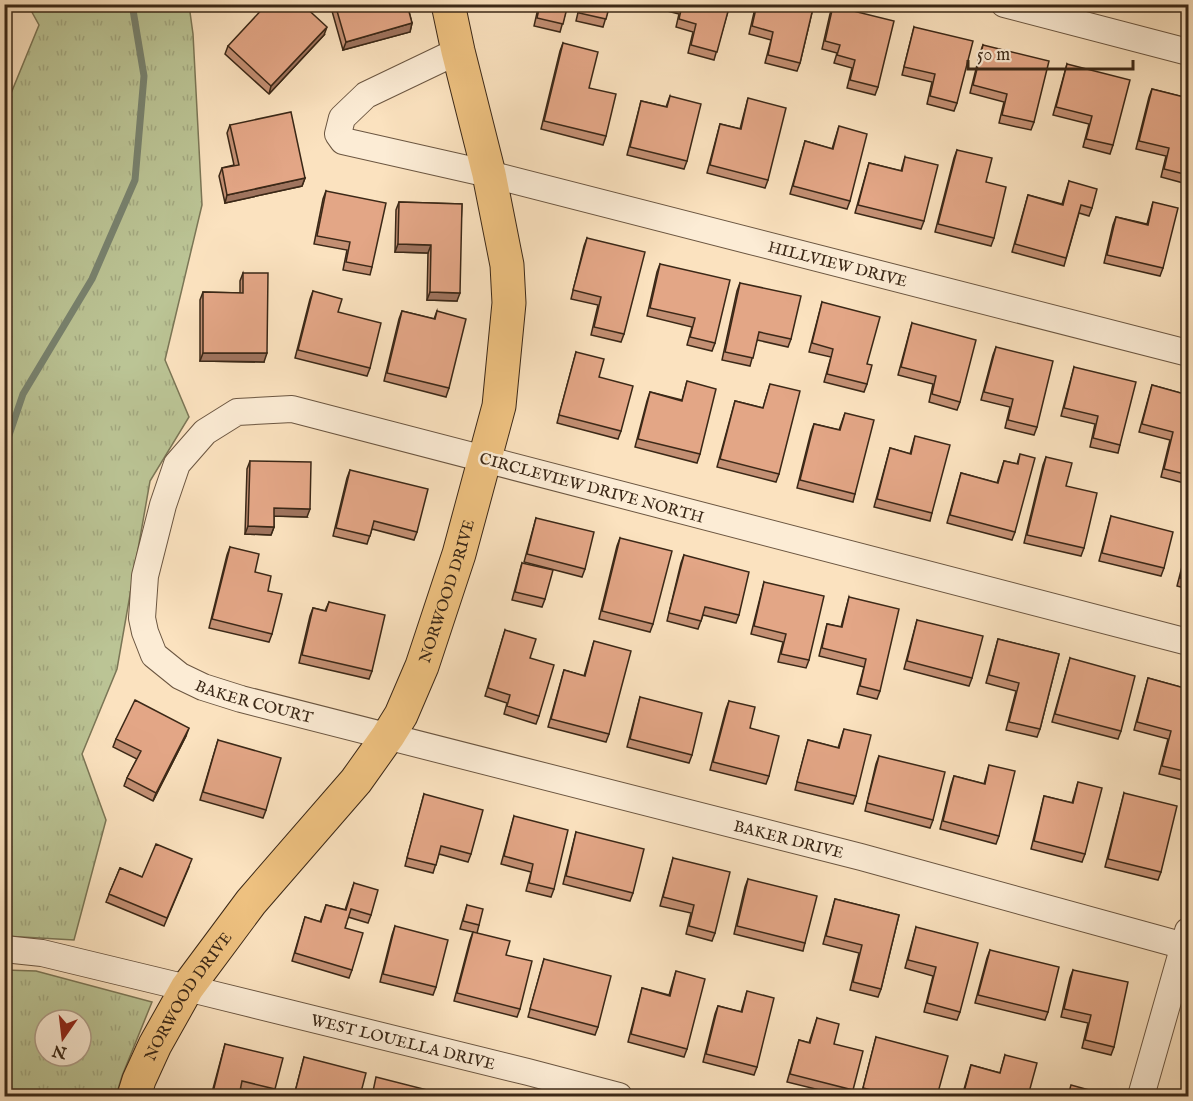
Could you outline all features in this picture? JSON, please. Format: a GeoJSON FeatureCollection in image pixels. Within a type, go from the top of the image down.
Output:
{"type":"FeatureCollection","features":[{"type":"Feature","properties":{"kind":"main road","name":"NORWOOD DRIVE"},"geometry":{"type":"LineString","coordinates":[[134,1096],[155,1045],[188,988],[251,902],[356,781],[388,736],[401,714],[422,666],[459,554],[499,406],[509,303],[507,265],[489,174],[448,4]]}},
{"type":"Feature","properties":{"kind":"street"},"geometry":{"type":"LineString","coordinates":[[1004,4],[1188,52]]}},
{"type":"Feature","properties":{"kind":"street","name":"HILLVIEW DRIVE"},"geometry":{"type":"LineString","coordinates":[[458,51],[366,95],[342,118],[338,134],[343,141],[489,174],[1188,353]]}},
{"type":"Feature","properties":{"kind":"street","name":"CIRCLEVIEW DRIVE NORTH"},"geometry":{"type":"LineString","coordinates":[[144,632],[142,618],[145,576],[163,505],[177,464],[205,432],[237,412],[292,409],[1188,642]]}},
{"type":"Feature","properties":{"kind":"street","name":"BAKER COURT"},"geometry":{"type":"LineString","coordinates":[[144,632],[154,655],[180,676],[203,687],[241,699],[388,736]]}},
{"type":"Feature","properties":{"kind":"street","name":"BAKER DRIVE"},"geometry":{"type":"LineString","coordinates":[[388,736],[1187,941]]}},
{"type":"Feature","properties":{"kind":"street"},"geometry":{"type":"LineString","coordinates":[[1141,1096],[1187,941]]}},
{"type":"Feature","properties":{"kind":"street","name":"WEST LOUELLA DRIVE"},"geometry":{"type":"LineString","coordinates":[[4,950],[42,953],[619,1096]]}},
{"type":"Feature","properties":{"kind":"green space"},"geometry":{"type":"Polygon","coordinates":[[[28,5],[189,5],[193,34],[202,205],[165,360],[189,417],[150,481],[117,669],[82,754],[106,820],[74,940],[5,936],[5,108],[39,25],[28,5]]]}},
{"type":"Feature","properties":{"kind":"green space"},"geometry":{"type":"Polygon","coordinates":[[[5,970],[36,971],[152,1002],[116,1096],[5,1096],[5,970]]]}},
{"type":"Feature","properties":{"kind":"building"},"geometry":{"type":"Polygon","coordinates":[[[267,4],[302,4],[327,27],[271,86],[228,46],[267,4]]]}},
{"type":"Feature","properties":{"kind":"building"},"geometry":{"type":"Polygon","coordinates":[[[335,4],[407,4],[412,23],[346,42],[335,4]]]}},
{"type":"Feature","properties":{"kind":"building"},"geometry":{"type":"Polygon","coordinates":[[[540,4],[568,4],[563,24],[537,18],[540,4]]]}},
{"type":"Feature","properties":{"kind":"building"},"geometry":{"type":"Polygon","coordinates":[[[581,4],[610,4],[606,19],[579,13],[581,4]]]}},
{"type":"Feature","properties":{"kind":"building"},"geometry":{"type":"Polygon","coordinates":[[[678,4],[730,4],[717,52],[691,45],[696,24],[679,19],[682,6],[678,4]]]}},
{"type":"Feature","properties":{"kind":"building"},"geometry":{"type":"Polygon","coordinates":[[[757,4],[814,4],[800,63],[768,55],[773,32],[752,26],[757,4]]]}},
{"type":"Feature","properties":{"kind":"building"},"geometry":{"type":"Polygon","coordinates":[[[833,6],[894,21],[878,87],[850,80],[855,60],[837,55],[840,45],[825,41],[833,6]]]}},
{"type":"Feature","properties":{"kind":"building"},"geometry":{"type":"Polygon","coordinates":[[[914,27],[973,41],[957,103],[930,96],[935,74],[904,67],[914,27]]]}},
{"type":"Feature","properties":{"kind":"building"},"geometry":{"type":"Polygon","coordinates":[[[4,28],[8,29],[4,42],[4,28]]]}},
{"type":"Feature","properties":{"kind":"building"},"geometry":{"type":"Polygon","coordinates":[[[563,43],[598,52],[589,88],[616,94],[606,136],[544,121],[563,43]]]}},
{"type":"Feature","properties":{"kind":"building"},"geometry":{"type":"Polygon","coordinates":[[[983,45],[1049,61],[1034,122],[1002,115],[1007,94],[973,85],[983,45]]]}},
{"type":"Feature","properties":{"kind":"building"},"geometry":{"type":"Polygon","coordinates":[[[1067,64],[1130,80],[1113,145],[1086,139],[1092,116],[1056,107],[1067,64]]]}},
{"type":"Feature","properties":{"kind":"building"},"geometry":{"type":"Polygon","coordinates":[[[1152,89],[1188,98],[1188,175],[1164,169],[1169,148],[1139,141],[1152,89]]]}},
{"type":"Feature","properties":{"kind":"building"},"geometry":{"type":"Polygon","coordinates":[[[670,96],[701,104],[687,161],[630,147],[641,101],[667,107],[670,96]]]}},
{"type":"Feature","properties":{"kind":"building"},"geometry":{"type":"Polygon","coordinates":[[[748,98],[786,108],[768,180],[710,165],[720,124],[741,129],[748,98]]]}},
{"type":"Feature","properties":{"kind":"building"},"geometry":{"type":"Polygon","coordinates":[[[291,112],[305,178],[227,195],[222,168],[239,165],[230,125],[291,112]]]}},
{"type":"Feature","properties":{"kind":"building"},"geometry":{"type":"Polygon","coordinates":[[[839,126],[867,134],[850,201],[793,186],[805,141],[833,149],[839,126]]]}},
{"type":"Feature","properties":{"kind":"building"},"geometry":{"type":"Polygon","coordinates":[[[957,150],[992,158],[986,182],[1006,187],[994,238],[938,224],[957,150]]]}},
{"type":"Feature","properties":{"kind":"building"},"geometry":{"type":"Polygon","coordinates":[[[905,157],[938,165],[924,221],[858,205],[869,163],[902,171],[905,157]]]}},
{"type":"Feature","properties":{"kind":"building"},"geometry":{"type":"Polygon","coordinates":[[[1069,181],[1097,189],[1092,208],[1081,205],[1066,258],[1015,244],[1028,195],[1063,205],[1069,181]]]}},
{"type":"Feature","properties":{"kind":"building"},"geometry":{"type":"Polygon","coordinates":[[[326,191],[386,203],[372,267],[346,262],[350,242],[317,236],[326,191]]]}},
{"type":"Feature","properties":{"kind":"building"},"geometry":{"type":"Polygon","coordinates":[[[399,202],[462,204],[460,293],[430,292],[431,245],[398,244],[399,202]]]}},
{"type":"Feature","properties":{"kind":"building"},"geometry":{"type":"Polygon","coordinates":[[[1153,202],[1178,208],[1163,268],[1107,255],[1116,217],[1148,225],[1153,202]]]}},
{"type":"Feature","properties":{"kind":"building"},"geometry":{"type":"Polygon","coordinates":[[[587,238],[645,252],[624,334],[594,327],[601,297],[573,290],[587,238]]]}},
{"type":"Feature","properties":{"kind":"building"},"geometry":{"type":"Polygon","coordinates":[[[660,264],[730,280],[715,343],[690,337],[695,318],[650,308],[660,264]]]}},
{"type":"Feature","properties":{"kind":"building"},"geometry":{"type":"Polygon","coordinates":[[[243,273],[268,273],[267,353],[203,353],[203,292],[243,293],[243,273]]]}},
{"type":"Feature","properties":{"kind":"building"},"geometry":{"type":"Polygon","coordinates":[[[740,283],[801,296],[791,339],[759,332],[753,358],[725,352],[740,283]]]}},
{"type":"Feature","properties":{"kind":"building"},"geometry":{"type":"Polygon","coordinates":[[[313,291],[342,299],[338,312],[381,323],[370,368],[298,350],[313,291]]]}},
{"type":"Feature","properties":{"kind":"building"},"geometry":{"type":"Polygon","coordinates":[[[822,302],[880,317],[867,364],[872,365],[867,384],[827,374],[833,349],[812,343],[822,302]]]}},
{"type":"Feature","properties":{"kind":"building"},"geometry":{"type":"Polygon","coordinates":[[[402,311],[435,319],[437,311],[466,319],[449,388],[387,373],[402,311]]]}},
{"type":"Feature","properties":{"kind":"building"},"geometry":{"type":"Polygon","coordinates":[[[912,323],[976,340],[960,402],[932,394],[936,376],[901,367],[912,323]]]}},
{"type":"Feature","properties":{"kind":"building"},"geometry":{"type":"Polygon","coordinates":[[[996,347],[1053,361],[1037,427],[1008,420],[1013,399],[984,392],[996,347]]]}},
{"type":"Feature","properties":{"kind":"building"},"geometry":{"type":"Polygon","coordinates":[[[576,352],[604,359],[599,377],[633,386],[621,431],[559,415],[576,352]]]}},
{"type":"Feature","properties":{"kind":"building"},"geometry":{"type":"Polygon","coordinates":[[[1074,367],[1136,382],[1120,445],[1093,438],[1098,416],[1064,408],[1074,367]]]}},
{"type":"Feature","properties":{"kind":"building"},"geometry":{"type":"Polygon","coordinates":[[[687,381],[716,389],[700,454],[638,439],[650,392],[682,401],[687,381]]]}},
{"type":"Feature","properties":{"kind":"building"},"geometry":{"type":"Polygon","coordinates":[[[770,384],[800,391],[779,474],[720,459],[735,401],[763,408],[770,384]]]}},
{"type":"Feature","properties":{"kind":"building"},"geometry":{"type":"Polygon","coordinates":[[[1152,385],[1188,395],[1188,475],[1164,469],[1173,432],[1142,424],[1152,385]]]}},
{"type":"Feature","properties":{"kind":"building"},"geometry":{"type":"Polygon","coordinates":[[[845,413],[874,420],[855,494],[800,480],[814,424],[840,430],[845,413]]]}},
{"type":"Feature","properties":{"kind":"building"},"geometry":{"type":"Polygon","coordinates":[[[915,436],[950,445],[932,513],[877,499],[890,448],[911,454],[915,436]]]}},
{"type":"Feature","properties":{"kind":"building"},"geometry":{"type":"Polygon","coordinates":[[[1020,454],[1035,458],[1015,532],[950,515],[961,473],[998,483],[1004,461],[1018,464],[1020,454]]]}},
{"type":"Feature","properties":{"kind":"building"},"geometry":{"type":"Polygon","coordinates":[[[1046,457],[1072,463],[1066,486],[1097,493],[1084,548],[1027,535],[1046,457]]]}},
{"type":"Feature","properties":{"kind":"building"},"geometry":{"type":"Polygon","coordinates":[[[250,461],[311,462],[310,509],[274,508],[274,527],[248,526],[250,461]]]}},
{"type":"Feature","properties":{"kind":"building"},"geometry":{"type":"Polygon","coordinates":[[[350,470],[428,489],[417,532],[374,521],[370,536],[336,528],[350,470]]]}},
{"type":"Feature","properties":{"kind":"building"},"geometry":{"type":"Polygon","coordinates":[[[1111,516],[1173,532],[1164,568],[1102,553],[1111,516]]]}},
{"type":"Feature","properties":{"kind":"building"},"geometry":{"type":"Polygon","coordinates":[[[536,518],[594,532],[585,569],[527,554],[536,518]]]}},
{"type":"Feature","properties":{"kind":"building"},"geometry":{"type":"Polygon","coordinates":[[[620,538],[672,551],[653,624],[602,611],[620,538]]]}},
{"type":"Feature","properties":{"kind":"building"},"geometry":{"type":"Polygon","coordinates":[[[1188,544],[1188,581],[1180,578],[1188,544]]]}},
{"type":"Feature","properties":{"kind":"building"},"geometry":{"type":"Polygon","coordinates":[[[230,547],[259,554],[255,572],[271,576],[268,591],[282,594],[272,634],[212,619],[230,547]]]}},
{"type":"Feature","properties":{"kind":"building"},"geometry":{"type":"Polygon","coordinates":[[[684,555],[749,572],[739,615],[705,607],[701,621],[669,613],[684,555]]]}},
{"type":"Feature","properties":{"kind":"building"},"geometry":{"type":"Polygon","coordinates":[[[522,563],[553,570],[545,599],[515,592],[522,563]]]}},
{"type":"Feature","properties":{"kind":"building"},"geometry":{"type":"Polygon","coordinates":[[[764,582],[824,596],[809,660],[781,654],[786,634],[754,626],[764,582]]]}},
{"type":"Feature","properties":{"kind":"building"},"geometry":{"type":"Polygon","coordinates":[[[849,597],[899,609],[880,691],[860,686],[866,659],[822,648],[827,624],[842,627],[849,597]]]}},
{"type":"Feature","properties":{"kind":"building"},"geometry":{"type":"Polygon","coordinates":[[[329,602],[385,615],[372,671],[302,655],[313,608],[326,611],[329,602]]]}},
{"type":"Feature","properties":{"kind":"building"},"geometry":{"type":"Polygon","coordinates":[[[917,620],[983,636],[972,678],[907,661],[917,620]]]}},
{"type":"Feature","properties":{"kind":"building"},"geometry":{"type":"Polygon","coordinates":[[[505,630],[536,639],[530,658],[554,665],[539,716],[507,706],[510,695],[488,688],[505,630]]]}},
{"type":"Feature","properties":{"kind":"building"},"geometry":{"type":"Polygon","coordinates":[[[998,639],[1059,654],[1040,729],[1009,722],[1019,683],[989,675],[998,639]]]}},
{"type":"Feature","properties":{"kind":"building"},"geometry":{"type":"Polygon","coordinates":[[[594,641],[631,651],[609,734],[551,719],[564,670],[585,676],[594,641]]]}},
{"type":"Feature","properties":{"kind":"building"},"geometry":{"type":"Polygon","coordinates":[[[1070,658],[1135,676],[1121,731],[1055,714],[1070,658]]]}},
{"type":"Feature","properties":{"kind":"building"},"geometry":{"type":"Polygon","coordinates":[[[1148,678],[1188,689],[1188,772],[1162,766],[1171,731],[1137,722],[1148,678]]]}},
{"type":"Feature","properties":{"kind":"building"},"geometry":{"type":"Polygon","coordinates":[[[640,697],[702,713],[692,755],[630,739],[640,697]]]}},
{"type":"Feature","properties":{"kind":"building"},"geometry":{"type":"Polygon","coordinates":[[[135,700],[189,728],[156,793],[127,778],[141,751],[116,739],[135,700]]]}},
{"type":"Feature","properties":{"kind":"building"},"geometry":{"type":"Polygon","coordinates":[[[729,701],[755,707],[750,728],[779,736],[769,776],[713,762],[729,701]]]}},
{"type":"Feature","properties":{"kind":"building"},"geometry":{"type":"Polygon","coordinates":[[[844,729],[871,735],[856,796],[797,782],[808,740],[839,748],[844,729]]]}},
{"type":"Feature","properties":{"kind":"building"},"geometry":{"type":"Polygon","coordinates":[[[218,740],[281,758],[266,810],[203,792],[218,740]]]}},
{"type":"Feature","properties":{"kind":"building"},"geometry":{"type":"Polygon","coordinates":[[[879,756],[945,772],[933,820],[867,803],[879,756]]]}},
{"type":"Feature","properties":{"kind":"building"},"geometry":{"type":"Polygon","coordinates":[[[989,765],[1015,771],[999,836],[943,821],[954,776],[985,784],[989,765]]]}},
{"type":"Feature","properties":{"kind":"building"},"geometry":{"type":"Polygon","coordinates":[[[1078,782],[1102,788],[1085,854],[1034,841],[1044,796],[1073,803],[1078,782]]]}},
{"type":"Feature","properties":{"kind":"building"},"geometry":{"type":"Polygon","coordinates":[[[1124,793],[1177,806],[1161,872],[1108,859],[1124,793]]]}},
{"type":"Feature","properties":{"kind":"building"},"geometry":{"type":"Polygon","coordinates":[[[424,794],[483,810],[471,854],[441,846],[436,865],[407,858],[424,794]]]}},
{"type":"Feature","properties":{"kind":"building"},"geometry":{"type":"Polygon","coordinates":[[[514,816],[568,830],[554,889],[529,883],[533,864],[504,856],[514,816]]]}},
{"type":"Feature","properties":{"kind":"building"},"geometry":{"type":"Polygon","coordinates":[[[576,832],[644,849],[633,893],[566,876],[576,832]]]}},
{"type":"Feature","properties":{"kind":"building"},"geometry":{"type":"Polygon","coordinates":[[[156,844],[192,859],[167,918],[109,894],[120,868],[142,877],[156,844]]]}},
{"type":"Feature","properties":{"kind":"building"},"geometry":{"type":"Polygon","coordinates":[[[673,858],[730,872],[715,933],[689,926],[694,905],[663,897],[673,858]]]}},
{"type":"Feature","properties":{"kind":"building"},"geometry":{"type":"Polygon","coordinates":[[[748,879],[817,896],[805,943],[737,926],[748,879]]]}},
{"type":"Feature","properties":{"kind":"building"},"geometry":{"type":"Polygon","coordinates":[[[354,883],[378,890],[371,915],[351,909],[345,928],[363,933],[352,970],[295,953],[305,917],[321,922],[326,905],[346,910],[354,883]]]}},
{"type":"Feature","properties":{"kind":"building"},"geometry":{"type":"Polygon","coordinates":[[[835,899],[899,915],[881,989],[853,982],[862,945],[826,936],[835,899]]]}},
{"type":"Feature","properties":{"kind":"building"},"geometry":{"type":"Polygon","coordinates":[[[467,905],[483,909],[479,925],[463,921],[467,905]]]}},
{"type":"Feature","properties":{"kind":"building"},"geometry":{"type":"Polygon","coordinates":[[[395,926],[448,940],[436,987],[383,974],[395,926]]]}},
{"type":"Feature","properties":{"kind":"building"},"geometry":{"type":"Polygon","coordinates":[[[916,927],[978,943],[960,1012],[927,1003],[936,967],[908,960],[916,927]]]}},
{"type":"Feature","properties":{"kind":"building"},"geometry":{"type":"Polygon","coordinates":[[[473,932],[510,941],[506,955],[532,961],[520,1009],[457,993],[473,932]]]}},
{"type":"Feature","properties":{"kind":"building"},"geometry":{"type":"Polygon","coordinates":[[[990,950],[1059,967],[1048,1012],[978,995],[990,950]]]}},
{"type":"Feature","properties":{"kind":"building"},"geometry":{"type":"Polygon","coordinates":[[[544,959],[611,976],[598,1027],[530,1009],[544,959]]]}},
{"type":"Feature","properties":{"kind":"building"},"geometry":{"type":"Polygon","coordinates":[[[1073,970],[1128,982],[1114,1047],[1085,1040],[1091,1015],[1064,1009],[1073,970]]]}},
{"type":"Feature","properties":{"kind":"building"},"geometry":{"type":"Polygon","coordinates":[[[676,971],[705,979],[687,1049],[631,1034],[642,988],[670,996],[676,971]]]}},
{"type":"Feature","properties":{"kind":"building"},"geometry":{"type":"Polygon","coordinates":[[[747,991],[774,998],[757,1067],[706,1054],[718,1006],[742,1012],[747,991]]]}},
{"type":"Feature","properties":{"kind":"building"},"geometry":{"type":"Polygon","coordinates":[[[817,1018],[839,1024],[834,1044],[863,1051],[853,1090],[790,1074],[799,1040],[810,1043],[817,1018]]]}},
{"type":"Feature","properties":{"kind":"building"},"geometry":{"type":"Polygon","coordinates":[[[876,1037],[948,1056],[937,1096],[879,1096],[880,1092],[863,1088],[876,1037]]]}},
{"type":"Feature","properties":{"kind":"building"},"geometry":{"type":"Polygon","coordinates":[[[225,1044],[283,1058],[275,1089],[242,1081],[239,1096],[212,1096],[225,1044]]]}},
{"type":"Feature","properties":{"kind":"building"},"geometry":{"type":"Polygon","coordinates":[[[1005,1055],[1037,1063],[1028,1096],[963,1096],[971,1065],[1000,1073],[1005,1055]]]}},
{"type":"Feature","properties":{"kind":"building"},"geometry":{"type":"Polygon","coordinates":[[[304,1057],[366,1073],[360,1096],[294,1096],[304,1057]]]}},
{"type":"Feature","properties":{"kind":"building"},"geometry":{"type":"Polygon","coordinates":[[[376,1077],[443,1094],[443,1096],[372,1096],[376,1077]]]}},
{"type":"Feature","properties":{"kind":"building"},"geometry":{"type":"Polygon","coordinates":[[[1071,1085],[1100,1093],[1099,1096],[1068,1096],[1071,1085]]]}},
{"type":"Feature","properties":{"kind":"waterway"},"geometry":{"type":"LineString","coordinates":[[4,450],[23,394],[92,279],[135,180],[144,76],[132,4]]}}]}
